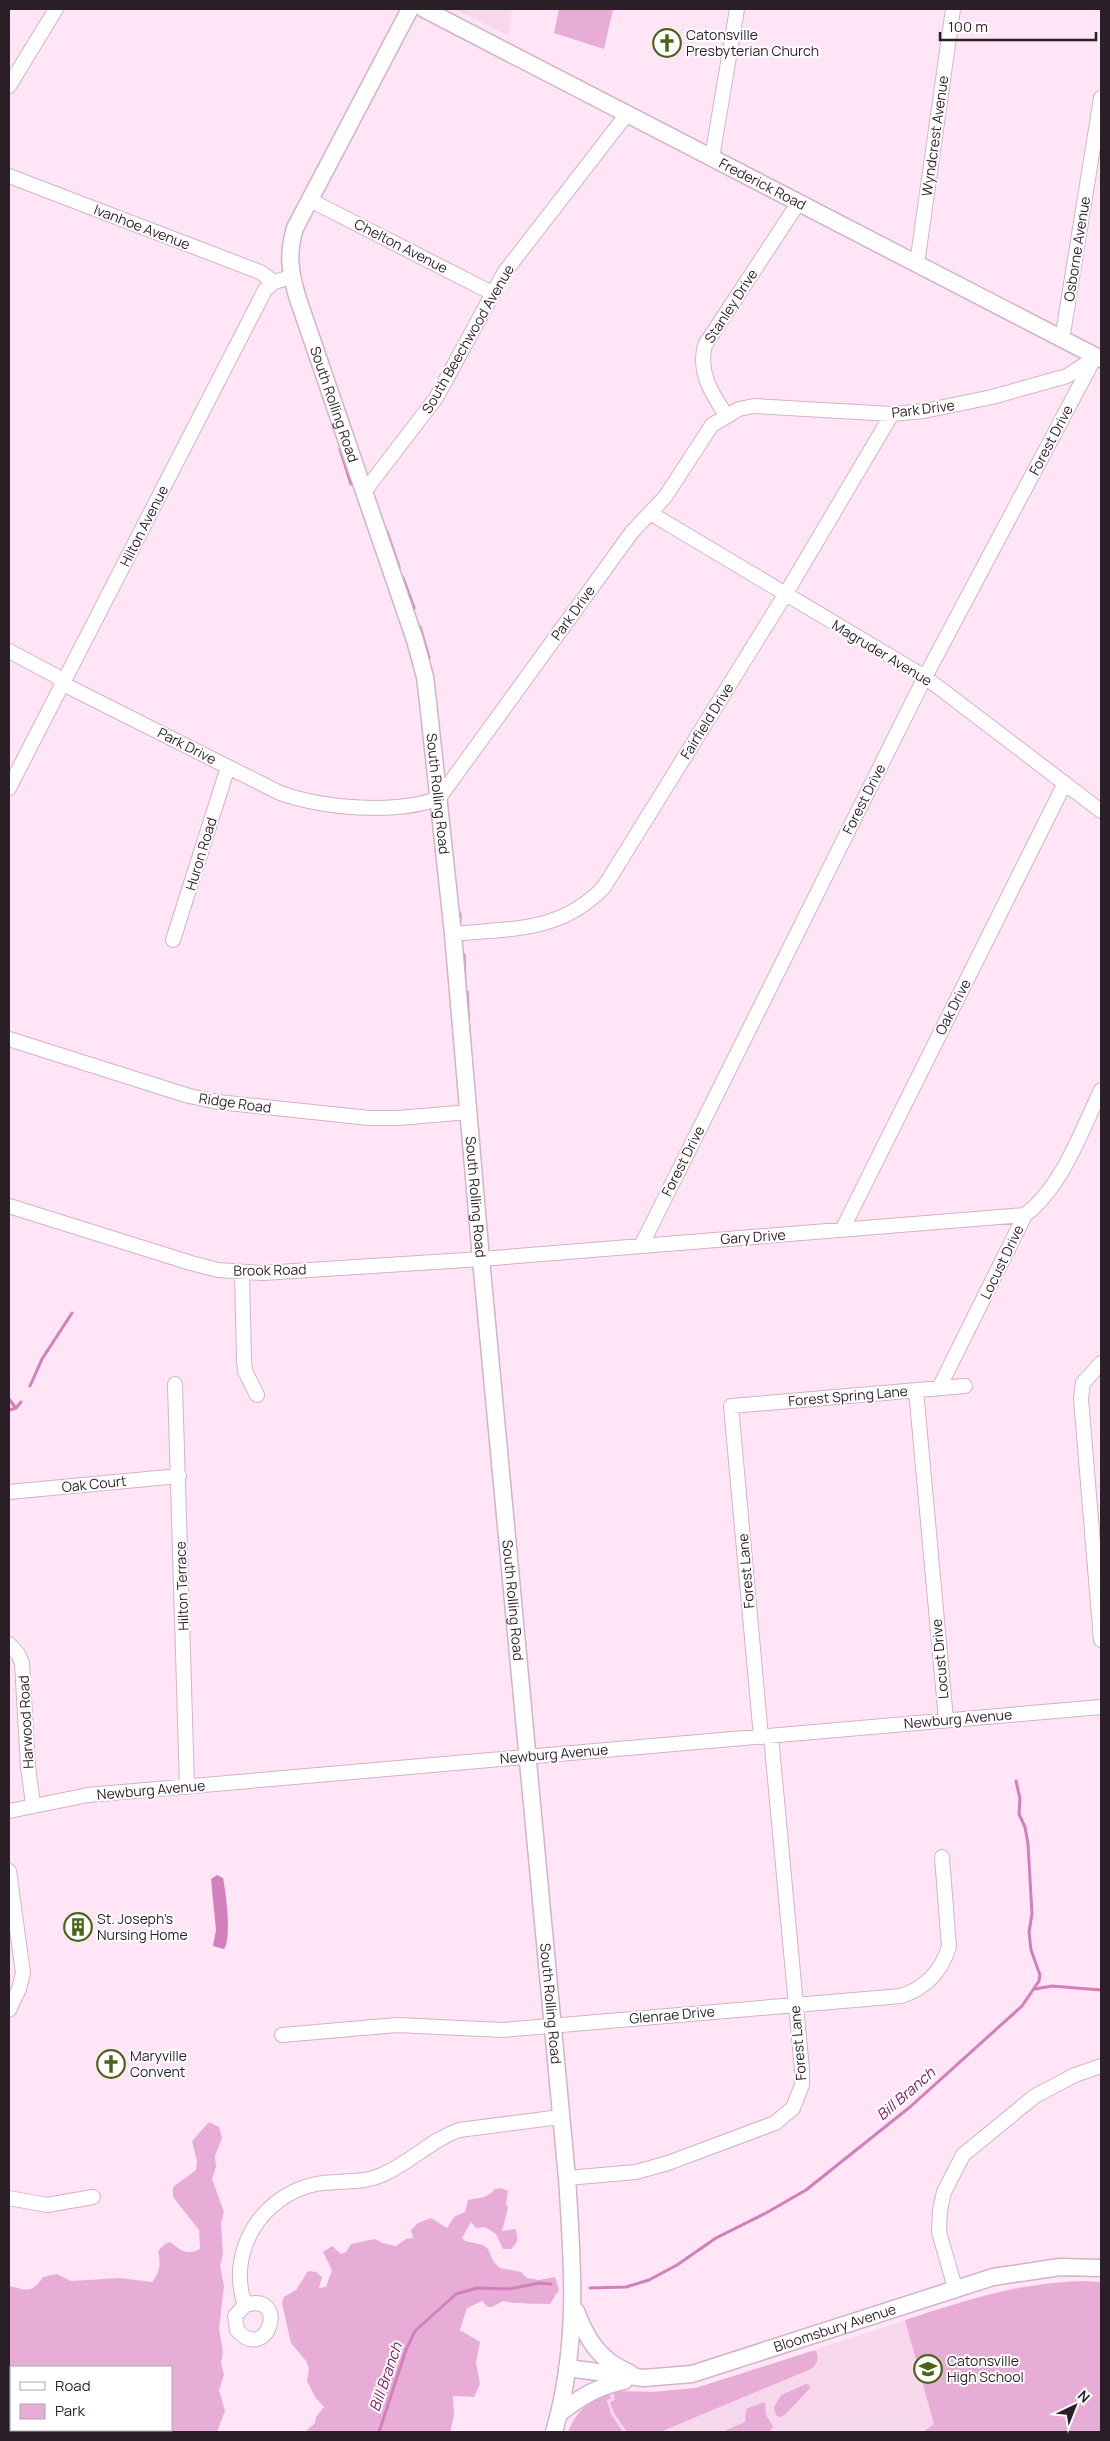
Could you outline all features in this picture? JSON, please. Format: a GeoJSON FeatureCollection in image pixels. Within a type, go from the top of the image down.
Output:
{"type":"FeatureCollection","features":[{"type":"Feature","properties":{"kind":"main road","name":"South Rolling Road"},"geometry":{"type":"LineString","coordinates":[[410,9],[295,228],[290,245],[291,276],[415,640],[425,677],[453,934],[481,1259],[567,2178],[574,2306],[560,2413],[554,2432]]}},
{"type":"Feature","properties":{"kind":"main road","name":"Frederick Road"},"geometry":{"type":"LineString","coordinates":[[424,9],[1099,358]]}},
{"type":"Feature","properties":{"kind":"main road","name":"Bloomsbury Avenue"},"geometry":{"type":"LineString","coordinates":[[567,2368],[644,2378],[692,2374],[955,2288],[1025,2271],[1060,2267],[1101,2268]]}},
{"type":"Feature","properties":{"kind":"main road"},"geometry":{"type":"LineString","coordinates":[[574,2306],[584,2333],[597,2352],[619,2368],[644,2378]]}},
{"type":"Feature","properties":{"kind":"main road"},"geometry":{"type":"LineString","coordinates":[[560,2413],[603,2385],[644,2378]]}},
{"type":"Feature","properties":{"kind":"street"},"geometry":{"type":"LineString","coordinates":[[9,86],[56,9]]}},
{"type":"Feature","properties":{"kind":"street"},"geometry":{"type":"LineString","coordinates":[[712,158],[737,9]]}},
{"type":"Feature","properties":{"kind":"street","name":"Wyndcrest Avenue"},"geometry":{"type":"LineString","coordinates":[[917,264],[954,9]]}},
{"type":"Feature","properties":{"kind":"street","name":"Osborne Avenue"},"geometry":{"type":"LineString","coordinates":[[1062,340],[1101,98]]}},
{"type":"Feature","properties":{"kind":"street","name":"South Beechwood Avenue"},"geometry":{"type":"LineString","coordinates":[[364,492],[436,398],[451,375],[504,273],[627,114]]}},
{"type":"Feature","properties":{"kind":"street","name":"Ivanhoe Avenue"},"geometry":{"type":"LineString","coordinates":[[9,176],[260,272],[274,282]]}},
{"type":"Feature","properties":{"kind":"street","name":"Chelton Avenue"},"geometry":{"type":"LineString","coordinates":[[310,200],[492,293]]}},
{"type":"Feature","properties":{"kind":"street","name":"Stanley Drive"},"geometry":{"type":"LineString","coordinates":[[726,415],[706,381],[702,368],[705,345],[799,202]]}},
{"type":"Feature","properties":{"kind":"street"},"geometry":{"type":"LineString","coordinates":[[274,282],[291,276]]}},
{"type":"Feature","properties":{"kind":"street","name":"Hilton Avenue"},"geometry":{"type":"LineString","coordinates":[[9,788],[265,290],[274,282]]}},
{"type":"Feature","properties":{"kind":"street","name":"Park Drive"},"geometry":{"type":"LineString","coordinates":[[9,651],[64,682],[228,767],[280,793],[304,802],[368,808],[428,802],[439,798],[632,532],[650,513],[683,470],[712,425],[726,415],[739,409],[772,406],[892,414],[958,406],[1067,376],[1099,358]]}},
{"type":"Feature","properties":{"kind":"street","name":"Forest Drive"},"geometry":{"type":"LineString","coordinates":[[641,1246],[925,677],[1099,358]]}},
{"type":"Feature","properties":{"kind":"street","name":"Fairfield Drive"},"geometry":{"type":"LineString","coordinates":[[453,934],[536,926],[556,921],[591,901],[614,871],[785,595],[892,414]]}},
{"type":"Feature","properties":{"kind":"street","name":"Magruder Avenue"},"geometry":{"type":"LineString","coordinates":[[650,513],[925,677],[1101,811]]}},
{"type":"Feature","properties":{"kind":"street","name":"Huron Road"},"geometry":{"type":"LineString","coordinates":[[174,940],[228,767]]}},
{"type":"Feature","properties":{"kind":"street","name":"Oak Drive"},"geometry":{"type":"LineString","coordinates":[[842,1230],[1065,783]]}},
{"type":"Feature","properties":{"kind":"street","name":"Ridge Road"},"geometry":{"type":"LineString","coordinates":[[9,1039],[189,1096],[218,1102],[369,1118],[398,1118],[469,1112]]}},
{"type":"Feature","properties":{"kind":"street","name":"Locust Drive"},"geometry":{"type":"LineString","coordinates":[[939,1388],[1025,1215],[1038,1205],[1052,1189],[1101,1090]]}},
{"type":"Feature","properties":{"kind":"street","name":"Brook Road"},"geometry":{"type":"LineString","coordinates":[[9,1206],[191,1263],[242,1273],[481,1259]]}},
{"type":"Feature","properties":{"kind":"street","name":"Gary Drive"},"geometry":{"type":"LineString","coordinates":[[481,1259],[1025,1215]]}},
{"type":"Feature","properties":{"kind":"street"},"geometry":{"type":"LineString","coordinates":[[242,1273],[245,1371],[257,1395]]}},
{"type":"Feature","properties":{"kind":"street"},"geometry":{"type":"LineString","coordinates":[[1101,1363],[1083,1383],[1081,1399],[1101,1640]]}},
{"type":"Feature","properties":{"kind":"street","name":"Hilton Terrace"},"geometry":{"type":"LineString","coordinates":[[175,1384],[187,1787]]}},
{"type":"Feature","properties":{"kind":"street","name":"Forest Spring Lane"},"geometry":{"type":"LineString","coordinates":[[731,1406],[965,1386]]}},
{"type":"Feature","properties":{"kind":"street","name":"Locust Drive"},"geometry":{"type":"LineString","coordinates":[[916,1390],[946,1720]]}},
{"type":"Feature","properties":{"kind":"street","name":"Forest Lane"},"geometry":{"type":"LineString","coordinates":[[567,2178],[608,2176],[660,2165],[775,2123],[786,2117],[793,2108],[802,2085],[731,1406]]}},
{"type":"Feature","properties":{"kind":"street","name":"Oak Court"},"geometry":{"type":"LineString","coordinates":[[9,1492],[179,1476]]}},
{"type":"Feature","properties":{"kind":"street","name":"Harwood Road"},"geometry":{"type":"LineString","coordinates":[[9,1644],[18,1654],[22,1663],[28,1767],[33,1804]]}},
{"type":"Feature","properties":{"kind":"street","name":"Newburg Avenue"},"geometry":{"type":"LineString","coordinates":[[9,1811],[33,1804],[88,1795],[1101,1707]]}},
{"type":"Feature","properties":{"kind":"street","name":"Glenrae Drive"},"geometry":{"type":"LineString","coordinates":[[282,2035],[397,2025],[487,2030],[553,2026],[901,1996],[915,1991],[927,1983],[945,1959],[949,1947],[942,1857]]}},
{"type":"Feature","properties":{"kind":"street"},"geometry":{"type":"LineString","coordinates":[[9,1871],[22,1973],[19,1988],[9,2010]]}},
{"type":"Feature","properties":{"kind":"street"},"geometry":{"type":"LineString","coordinates":[[955,2288],[940,2232],[940,2210],[944,2192],[960,2161],[980,2139],[1034,2096],[1075,2075],[1101,2066]]}},
{"type":"Feature","properties":{"kind":"street"},"geometry":{"type":"LineString","coordinates":[[245,2305],[239,2289],[238,2274],[246,2241],[262,2217],[281,2199],[299,2189],[317,2184],[372,2178],[384,2174],[444,2136],[459,2130],[560,2117]]}},
{"type":"Feature","properties":{"kind":"street"},"geometry":{"type":"LineString","coordinates":[[9,2198],[47,2205],[93,2197]]}},
{"type":"Feature","properties":{"kind":"shaded area"},"geometry":{"type":"Polygon","coordinates":[[[454,9],[512,9],[508,36],[495,29],[454,9]]]}},
{"type":"Feature","properties":{"kind":"shaded area"},"geometry":{"type":"Polygon","coordinates":[[[217,1875],[223,1878],[227,1904],[228,1936],[224,1949],[213,1946],[216,1930],[211,1879],[217,1875]]]}},
{"type":"Feature","properties":{"kind":"shaded area","name":"Catonsville High School"},"geometry":{"type":"Polygon","coordinates":[[[1084,2281],[1101,2282],[1101,2432],[569,2432],[608,2392],[620,2390],[653,2392],[696,2388],[981,2296],[1021,2286],[1084,2281]]]}},
{"type":"Feature","properties":{"kind":"green space"},"geometry":{"type":"Polygon","coordinates":[[[559,9],[613,9],[604,49],[554,33],[559,9]]]}},
{"type":"Feature","properties":{"kind":"green space"},"geometry":{"type":"Polygon","coordinates":[[[209,2122],[219,2127],[222,2138],[215,2156],[216,2167],[212,2179],[224,2212],[221,2223],[223,2254],[220,2266],[224,2286],[219,2329],[223,2352],[221,2363],[224,2375],[219,2390],[225,2411],[217,2432],[9,2432],[9,2286],[29,2289],[36,2286],[43,2277],[57,2274],[71,2281],[120,2278],[152,2282],[157,2275],[159,2267],[158,2251],[165,2244],[170,2242],[181,2250],[188,2252],[200,2249],[199,2230],[173,2197],[173,2187],[196,2170],[197,2161],[192,2141],[209,2122]]]}},
{"type":"Feature","properties":{"kind":"green space"},"geometry":{"type":"Polygon","coordinates":[[[501,2188],[508,2191],[506,2204],[508,2208],[502,2231],[515,2229],[517,2235],[517,2240],[511,2249],[503,2249],[496,2234],[485,2227],[476,2228],[471,2222],[462,2238],[465,2241],[483,2245],[488,2249],[493,2261],[500,2268],[521,2272],[527,2278],[539,2280],[555,2277],[559,2290],[550,2304],[503,2301],[488,2307],[482,2301],[467,2308],[460,2330],[480,2342],[476,2363],[480,2384],[474,2397],[453,2396],[454,2415],[450,2432],[305,2432],[315,2423],[316,2417],[324,2407],[315,2397],[307,2381],[309,2368],[306,2361],[291,2343],[282,2303],[284,2297],[296,2290],[308,2271],[316,2272],[322,2277],[319,2288],[326,2287],[332,2270],[323,2252],[332,2246],[341,2254],[346,2252],[351,2244],[375,2239],[382,2243],[396,2246],[406,2239],[413,2238],[411,2230],[418,2223],[431,2218],[447,2228],[454,2217],[465,2212],[468,2200],[486,2196],[495,2189],[501,2188]]]}},
{"type":"Feature","properties":{"kind":"green space"},"geometry":{"type":"Polygon","coordinates":[[[1060,2282],[1101,2282],[1101,2432],[923,2432],[934,2424],[905,2320],[971,2299],[1015,2289],[1060,2282]]]}},
{"type":"Feature","properties":{"kind":"green space"},"geometry":{"type":"Polygon","coordinates":[[[816,2351],[817,2359],[815,2366],[811,2369],[660,2432],[627,2432],[614,2413],[610,2402],[615,2400],[613,2391],[653,2392],[696,2388],[816,2351]]]}},
{"type":"Feature","properties":{"kind":"green space"},"geometry":{"type":"Polygon","coordinates":[[[806,2384],[810,2388],[785,2415],[780,2417],[776,2415],[774,2407],[781,2395],[806,2384]]]}},
{"type":"Feature","properties":{"kind":"green space"},"geometry":{"type":"Polygon","coordinates":[[[608,2392],[611,2398],[607,2400],[611,2414],[623,2432],[568,2432],[584,2408],[594,2399],[608,2392]]]}},
{"type":"Feature","properties":{"kind":"green space"},"geometry":{"type":"Polygon","coordinates":[[[765,2402],[766,2415],[773,2426],[770,2432],[727,2432],[726,2430],[745,2422],[746,2409],[765,2402]]]}},
{"type":"Feature","properties":{"kind":"waterway"},"geometry":{"type":"LineString","coordinates":[[340,449],[351,484]]}},
{"type":"Feature","properties":{"kind":"waterway"},"geometry":{"type":"LineString","coordinates":[[387,532],[399,567]]}},
{"type":"Feature","properties":{"kind":"waterway"},"geometry":{"type":"LineString","coordinates":[[403,578],[414,608]]}},
{"type":"Feature","properties":{"kind":"waterway"},"geometry":{"type":"LineString","coordinates":[[420,627],[429,658]]}},
{"type":"Feature","properties":{"kind":"waterway"},"geometry":{"type":"LineString","coordinates":[[460,914],[460,921]]}},
{"type":"Feature","properties":{"kind":"waterway"},"geometry":{"type":"LineString","coordinates":[[464,955],[465,982]]}},
{"type":"Feature","properties":{"kind":"waterway"},"geometry":{"type":"LineString","coordinates":[[467,992],[469,1029]]}},
{"type":"Feature","properties":{"kind":"waterway"},"geometry":{"type":"LineString","coordinates":[[30,1386],[42,1359],[72,1313]]}},
{"type":"Feature","properties":{"kind":"waterway"},"geometry":{"type":"LineString","coordinates":[[9,1399],[15,1407]]}},
{"type":"Feature","properties":{"kind":"waterway"},"geometry":{"type":"LineString","coordinates":[[9,1410],[16,1408],[21,1402]]}},
{"type":"Feature","properties":{"kind":"waterway","name":"Bill Branch"},"geometry":{"type":"LineString","coordinates":[[590,2288],[626,2287],[649,2280],[677,2265],[716,2238],[806,2190],[910,2107],[1022,2006],[1039,1981],[1040,1975],[1031,1950],[1029,1932],[1032,1914],[1028,1844],[1025,1827],[1019,1814],[1020,1799],[1016,1781]]}},
{"type":"Feature","properties":{"kind":"waterway"},"geometry":{"type":"LineString","coordinates":[[1035,1989],[1052,1986],[1101,1990]]}},
{"type":"Feature","properties":{"kind":"waterway","name":"Bill Branch"},"geometry":{"type":"LineString","coordinates":[[379,2432],[406,2350],[415,2331],[456,2294],[477,2288],[509,2289],[540,2283],[551,2284]]}},
{"type":"Feature","properties":{"kind":"place","name":"Catonsville Presbyterian Church"},"geometry":{"type":"Point","coordinates":[667,43]}},
{"type":"Feature","properties":{"kind":"place","name":"St. Joseph's Nursing Home"},"geometry":{"type":"Point","coordinates":[78,1927]}},
{"type":"Feature","properties":{"kind":"place","name":"Maryville Convent"},"geometry":{"type":"Point","coordinates":[111,2064]}},
{"type":"Feature","properties":{"kind":"place","name":"Catonsville High School"},"geometry":{"type":"Point","coordinates":[928,2369]}}]}
